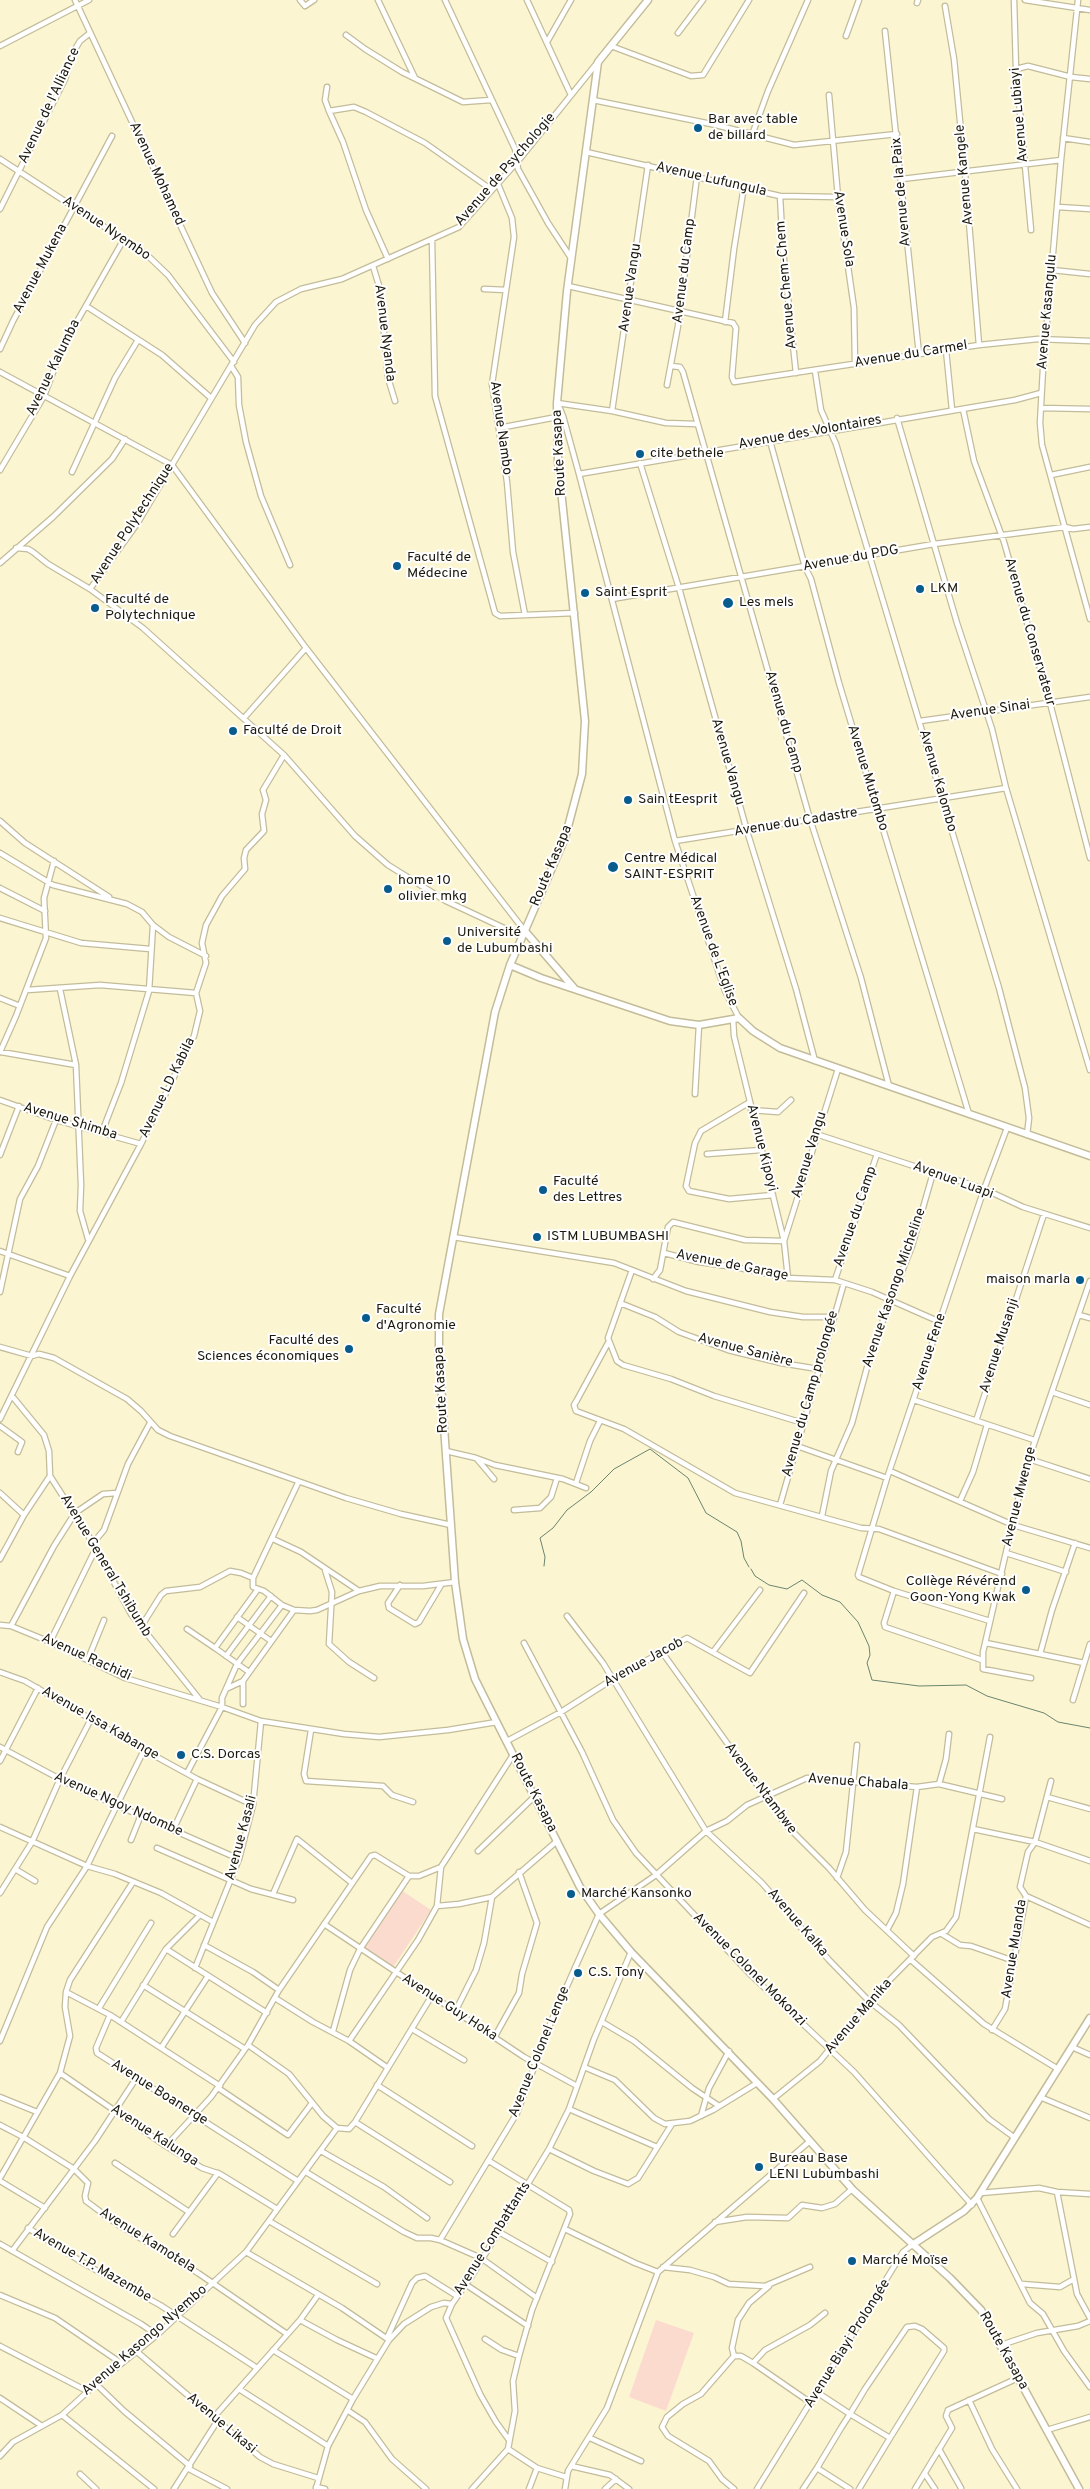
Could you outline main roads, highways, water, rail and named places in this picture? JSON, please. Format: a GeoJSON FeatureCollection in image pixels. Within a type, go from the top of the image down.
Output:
{"type":"FeatureCollection","features":[{"type":"Feature","properties":{"kind":"main road","name":"Route Kasapa"},"geometry":{"type":"LineString","coordinates":[[648,0],[598,62],[571,258],[557,403],[558,461],[585,721],[582,774],[566,838],[510,964],[490,1035],[440,1314],[439,1356],[456,1582],[467,1656],[475,1679],[512,1755],[535,1796],[580,1887],[598,1914],[631,1952],[773,2099],[852,2189],[978,2306],[1079,2489]]}},
{"type":"Feature","properties":{"kind":"main road"},"geometry":{"type":"LineString","coordinates":[[523,933],[574,989]]}},
{"type":"Feature","properties":{"kind":"main road"},"geometry":{"type":"LineString","coordinates":[[510,964],[541,978],[574,989]]}},
{"type":"Feature","properties":{"kind":"main road","name":"Avenue de L'Eglise"},"geometry":{"type":"LineString","coordinates":[[574,989],[657,1017],[699,1024],[736,1018],[768,1041],[815,1061],[1090,1156]]}},
{"type":"Feature","properties":{"kind":"main road","name":"Avenue Biayi Prolongée"},"geometry":{"type":"LineString","coordinates":[[912,2245],[972,2205],[1090,2018]]}},
{"type":"Feature","properties":{"kind":"waterway"},"geometry":{"type":"LineString","coordinates":[[544,1566],[545,1557],[540,1538],[553,1528],[567,1510],[591,1492],[614,1469],[650,1449],[688,1478],[706,1513],[737,1532],[741,1541],[744,1558],[749,1567]]}},
{"type":"Feature","properties":{"kind":"waterway"},"geometry":{"type":"LineString","coordinates":[[751,1569],[755,1576],[769,1585],[787,1589],[802,1580],[822,1595],[840,1602],[858,1622],[869,1646],[870,1655],[867,1663],[872,1680],[919,1686],[966,1685],[987,1696],[1044,1713],[1058,1722],[1090,1728]]}},
{"type":"Feature","properties":{"kind":"place","name":"Bar avec table de billard"},"geometry":{"type":"Point","coordinates":[698,128]}},
{"type":"Feature","properties":{"kind":"place","name":"cite bethele"},"geometry":{"type":"Point","coordinates":[640,454]}},
{"type":"Feature","properties":{"kind":"place","name":"Faculté de Médecine"},"geometry":{"type":"Point","coordinates":[397,566]}},
{"type":"Feature","properties":{"kind":"place","name":"LKM"},"geometry":{"type":"Point","coordinates":[920,589]}},
{"type":"Feature","properties":{"kind":"place","name":"Saint Esprit"},"geometry":{"type":"Point","coordinates":[585,593]}},
{"type":"Feature","properties":{"kind":"place","name":"Les mels"},"geometry":{"type":"Point","coordinates":[728,603]}},
{"type":"Feature","properties":{"kind":"place","name":"Faculté de Polytechnique"},"geometry":{"type":"Point","coordinates":[95,608]}},
{"type":"Feature","properties":{"kind":"place","name":"Faculté de Droit"},"geometry":{"type":"Point","coordinates":[233,731]}},
{"type":"Feature","properties":{"kind":"place","name":"Sain tEesprit"},"geometry":{"type":"Point","coordinates":[628,800]}},
{"type":"Feature","properties":{"kind":"place","name":"Centre Médical SAINT-ESPRIT"},"geometry":{"type":"Point","coordinates":[613,867]}},
{"type":"Feature","properties":{"kind":"place","name":"home 10 olivier mkg"},"geometry":{"type":"Point","coordinates":[388,889]}},
{"type":"Feature","properties":{"kind":"place","name":"Université de Lubumbashi"},"geometry":{"type":"Point","coordinates":[447,941]}},
{"type":"Feature","properties":{"kind":"place","name":"Faculté des Lettres"},"geometry":{"type":"Point","coordinates":[543,1190]}},
{"type":"Feature","properties":{"kind":"place","name":"ISTM LUBUMBASHI"},"geometry":{"type":"Point","coordinates":[537,1237]}},
{"type":"Feature","properties":{"kind":"place","name":"maison marla"},"geometry":{"type":"Point","coordinates":[1080,1280]}},
{"type":"Feature","properties":{"kind":"place","name":"Faculté d'Agronomie"},"geometry":{"type":"Point","coordinates":[366,1318]}},
{"type":"Feature","properties":{"kind":"place","name":"Faculté des Sciences économiques"},"geometry":{"type":"Point","coordinates":[349,1349]}},
{"type":"Feature","properties":{"kind":"place","name":"Collège Révérend Goon-Yong Kwak"},"geometry":{"type":"Point","coordinates":[1026,1590]}},
{"type":"Feature","properties":{"kind":"place","name":"C.S. Dorcas"},"geometry":{"type":"Point","coordinates":[181,1755]}},
{"type":"Feature","properties":{"kind":"place","name":"Marché Kansonko"},"geometry":{"type":"Point","coordinates":[571,1894]}},
{"type":"Feature","properties":{"kind":"place","name":"C.S. Tony"},"geometry":{"type":"Point","coordinates":[578,1973]}},
{"type":"Feature","properties":{"kind":"place","name":"Bureau Base LENI Lubumbashi"},"geometry":{"type":"Point","coordinates":[759,2167]}},
{"type":"Feature","properties":{"kind":"place","name":"Marché Moïse"},"geometry":{"type":"Point","coordinates":[852,2261]}}]}
